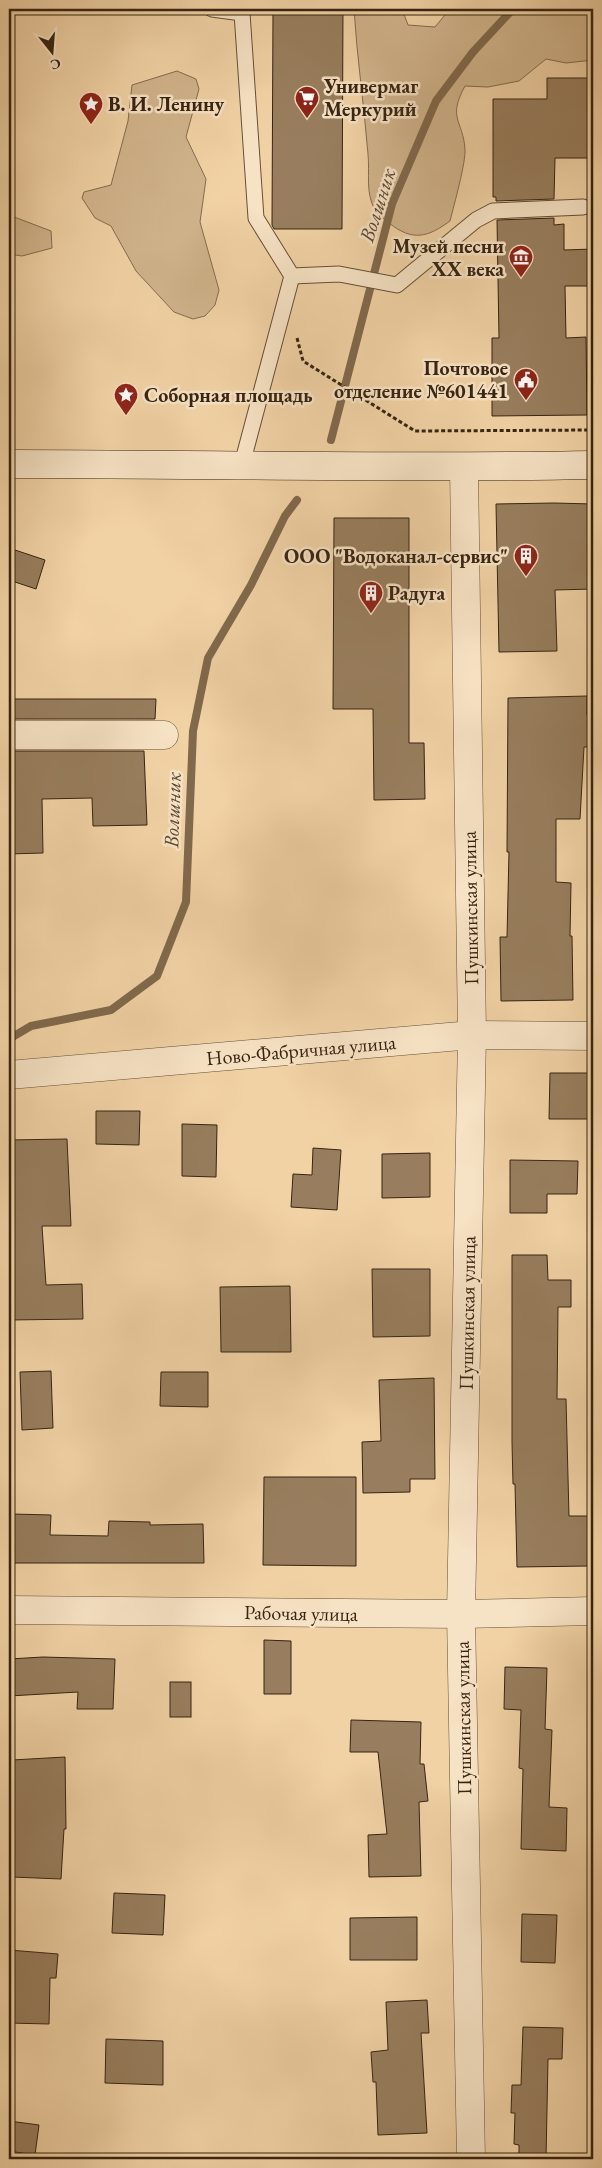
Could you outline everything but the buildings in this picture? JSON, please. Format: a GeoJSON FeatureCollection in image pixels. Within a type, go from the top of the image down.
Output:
{"type":"FeatureCollection","features":[{"type":"Feature","properties":{"kind":"street"},"geometry":{"type":"LineString","coordinates":[[9,464],[242,464],[464,467],[593,465]]}},
{"type":"Feature","properties":{"kind":"street","name":"Пушкинская улица"},"geometry":{"type":"LineString","coordinates":[[464,467],[472,1035],[461,1614],[470,2159]]}},
{"type":"Feature","properties":{"kind":"street"},"geometry":{"type":"LineString","coordinates":[[9,735],[164,735]]}},
{"type":"Feature","properties":{"kind":"street","name":"Ново-Фабричная улица"},"geometry":{"type":"LineString","coordinates":[[9,1075],[472,1035],[593,1036]]}},
{"type":"Feature","properties":{"kind":"street","name":"Рабочая улица"},"geometry":{"type":"LineString","coordinates":[[9,1610],[461,1614],[593,1611]]}},
{"type":"Feature","properties":{"kind":"lane"},"geometry":{"type":"LineString","coordinates":[[212,9],[242,13],[256,218],[292,276],[242,464]]}},
{"type":"Feature","properties":{"kind":"lane"},"geometry":{"type":"LineString","coordinates":[[292,276],[339,274],[398,285],[476,220],[493,211],[582,207]]}},
{"type":"Feature","properties":{"kind":"path"},"geometry":{"type":"LineString","coordinates":[[303,361],[415,431],[593,430]]}},
{"type":"Feature","properties":{"kind":"shaded area"},"geometry":{"type":"Polygon","coordinates":[[[354,9],[402,9],[408,25],[435,27],[450,9],[593,9],[593,60],[566,63],[546,59],[519,81],[488,87],[465,86],[457,106],[457,113],[464,139],[465,155],[450,221],[435,231],[427,234],[413,235],[398,229],[380,216],[375,210],[370,196],[368,154],[354,9]]]}},
{"type":"Feature","properties":{"kind":"shaded area"},"geometry":{"type":"Polygon","coordinates":[[[177,71],[196,79],[199,89],[186,137],[206,179],[200,222],[219,290],[215,305],[205,316],[193,319],[174,312],[136,271],[111,226],[95,218],[82,198],[84,192],[111,185],[128,121],[132,85],[177,71]]]}},
{"type":"Feature","properties":{"kind":"shaded area"},"geometry":{"type":"Polygon","coordinates":[[[9,215],[51,231],[52,248],[22,256],[9,254],[9,215]]]}},
{"type":"Feature","properties":{"kind":"waterway","name":"Волшник"},"geometry":{"type":"LineString","coordinates":[[331,440],[392,204],[436,101],[473,52],[513,9]]}},
{"type":"Feature","properties":{"kind":"waterway","name":"Волшник"},"geometry":{"type":"LineString","coordinates":[[9,1039],[31,1026],[111,1010],[157,976],[186,902],[193,731],[208,658],[251,585],[285,516],[297,500]]}},
{"type":"Feature","properties":{"kind":"place","name":"Универмаг Меркурий"},"geometry":{"type":"Point","coordinates":[307,119]}},
{"type":"Feature","properties":{"kind":"place","name":"В. И. Ленину"},"geometry":{"type":"Point","coordinates":[91,125]}},
{"type":"Feature","properties":{"kind":"place","name":"Музей песни XX века"},"geometry":{"type":"Point","coordinates":[521,278]}},
{"type":"Feature","properties":{"kind":"place","name":"Почтовое отделение №601441"},"geometry":{"type":"Point","coordinates":[526,401]}},
{"type":"Feature","properties":{"kind":"place","name":"Соборная площадь"},"geometry":{"type":"Point","coordinates":[126,416]}},
{"type":"Feature","properties":{"kind":"place","name":"ООО \"Водоканал-сервис\""},"geometry":{"type":"Point","coordinates":[526,577]}},
{"type":"Feature","properties":{"kind":"place","name":"Радуга"},"geometry":{"type":"Point","coordinates":[371,614]}}]}
